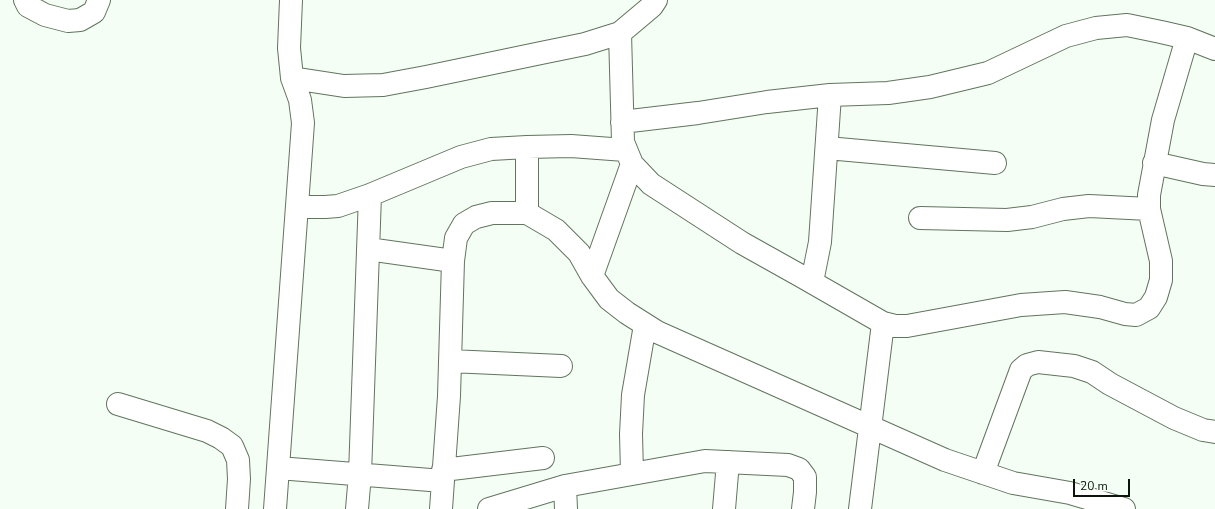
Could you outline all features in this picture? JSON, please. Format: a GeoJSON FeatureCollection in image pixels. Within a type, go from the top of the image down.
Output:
{"type":"FeatureCollection","features":[{"type":"Feature","properties":{"kind":"street"},"geometry":{"type":"LineString","coordinates":[[25,0],[28,6],[45,15],[68,21],[80,20],[94,12],[99,0]]}},
{"type":"Feature","properties":{"kind":"street"},"geometry":{"type":"LineString","coordinates":[[275,509],[303,123],[300,100],[292,78],[289,48],[291,0]]}},
{"type":"Feature","properties":{"kind":"street"},"geometry":{"type":"LineString","coordinates":[[292,78],[344,86],[383,85],[585,44],[620,33],[652,6],[656,0]]}},
{"type":"Feature","properties":{"kind":"street"},"geometry":{"type":"LineString","coordinates":[[622,122],[698,113],[767,102],[895,92],[930,87],[988,73],[1066,36],[1096,28],[1126,25],[1188,38],[1215,49]]}},
{"type":"Feature","properties":{"kind":"street"},"geometry":{"type":"LineString","coordinates":[[620,33],[622,142],[629,157],[651,184],[742,243],[883,323],[895,326],[907,326],[1021,305],[1065,302],[1100,307],[1125,314],[1136,315],[1149,308],[1156,297],[1161,280],[1161,261],[1149,209],[1149,195],[1163,120],[1188,38]]}},
{"type":"Feature","properties":{"kind":"street"},"geometry":{"type":"LineString","coordinates":[[812,282],[820,242],[830,96]]}},
{"type":"Feature","properties":{"kind":"street"},"geometry":{"type":"LineString","coordinates":[[297,207],[338,206],[370,195],[461,157],[491,150],[571,146],[629,157]]}},
{"type":"Feature","properties":{"kind":"street"},"geometry":{"type":"LineString","coordinates":[[527,147],[527,213]]}},
{"type":"Feature","properties":{"kind":"street"},"geometry":{"type":"LineString","coordinates":[[826,148],[995,163]]}},
{"type":"Feature","properties":{"kind":"street"},"geometry":{"type":"LineString","coordinates":[[592,276],[629,157]]}},
{"type":"Feature","properties":{"kind":"street"},"geometry":{"type":"LineString","coordinates":[[1154,163],[1203,174],[1215,175]]}},
{"type":"Feature","properties":{"kind":"street"},"geometry":{"type":"LineString","coordinates":[[357,509],[360,474],[370,195]]}},
{"type":"Feature","properties":{"kind":"street"},"geometry":{"type":"LineString","coordinates":[[920,218],[1007,220],[1032,217],[1063,209],[1089,206],[1149,209]]}},
{"type":"Feature","properties":{"kind":"street"},"geometry":{"type":"LineString","coordinates":[[441,509],[449,396],[453,261],[456,238],[464,224],[476,217],[492,213],[527,213],[556,230],[579,253],[592,276],[609,299],[646,325],[697,350],[945,460],[1013,483],[1070,493],[1124,509]]}},
{"type":"Feature","properties":{"kind":"street"},"geometry":{"type":"LineString","coordinates":[[368,248],[453,261]]}},
{"type":"Feature","properties":{"kind":"street"},"geometry":{"type":"LineString","coordinates":[[860,509],[883,323]]}},
{"type":"Feature","properties":{"kind":"street"},"geometry":{"type":"LineString","coordinates":[[632,473],[631,434],[633,395],[646,325]]}},
{"type":"Feature","properties":{"kind":"street"},"geometry":{"type":"LineString","coordinates":[[450,361],[561,366]]}},
{"type":"Feature","properties":{"kind":"street"},"geometry":{"type":"LineString","coordinates":[[983,473],[1021,370],[1027,365],[1038,362],[1074,366],[1092,372],[1110,384],[1174,418],[1203,430],[1215,432]]}},
{"type":"Feature","properties":{"kind":"street"},"geometry":{"type":"LineString","coordinates":[[118,404],[207,431],[222,438],[232,446],[238,460],[239,479],[237,509]]}},
{"type":"Feature","properties":{"kind":"street"},"geometry":{"type":"LineString","coordinates":[[278,468],[360,474],[443,476],[543,458]]}},
{"type":"Feature","properties":{"kind":"street"},"geometry":{"type":"LineString","coordinates":[[489,509],[565,486],[705,461],[788,465],[799,469],[804,477],[805,492],[803,509]]}},
{"type":"Feature","properties":{"kind":"street"},"geometry":{"type":"LineString","coordinates":[[724,509],[728,462]]}},
{"type":"Feature","properties":{"kind":"street"},"geometry":{"type":"LineString","coordinates":[[565,486],[566,509]]}}]}
